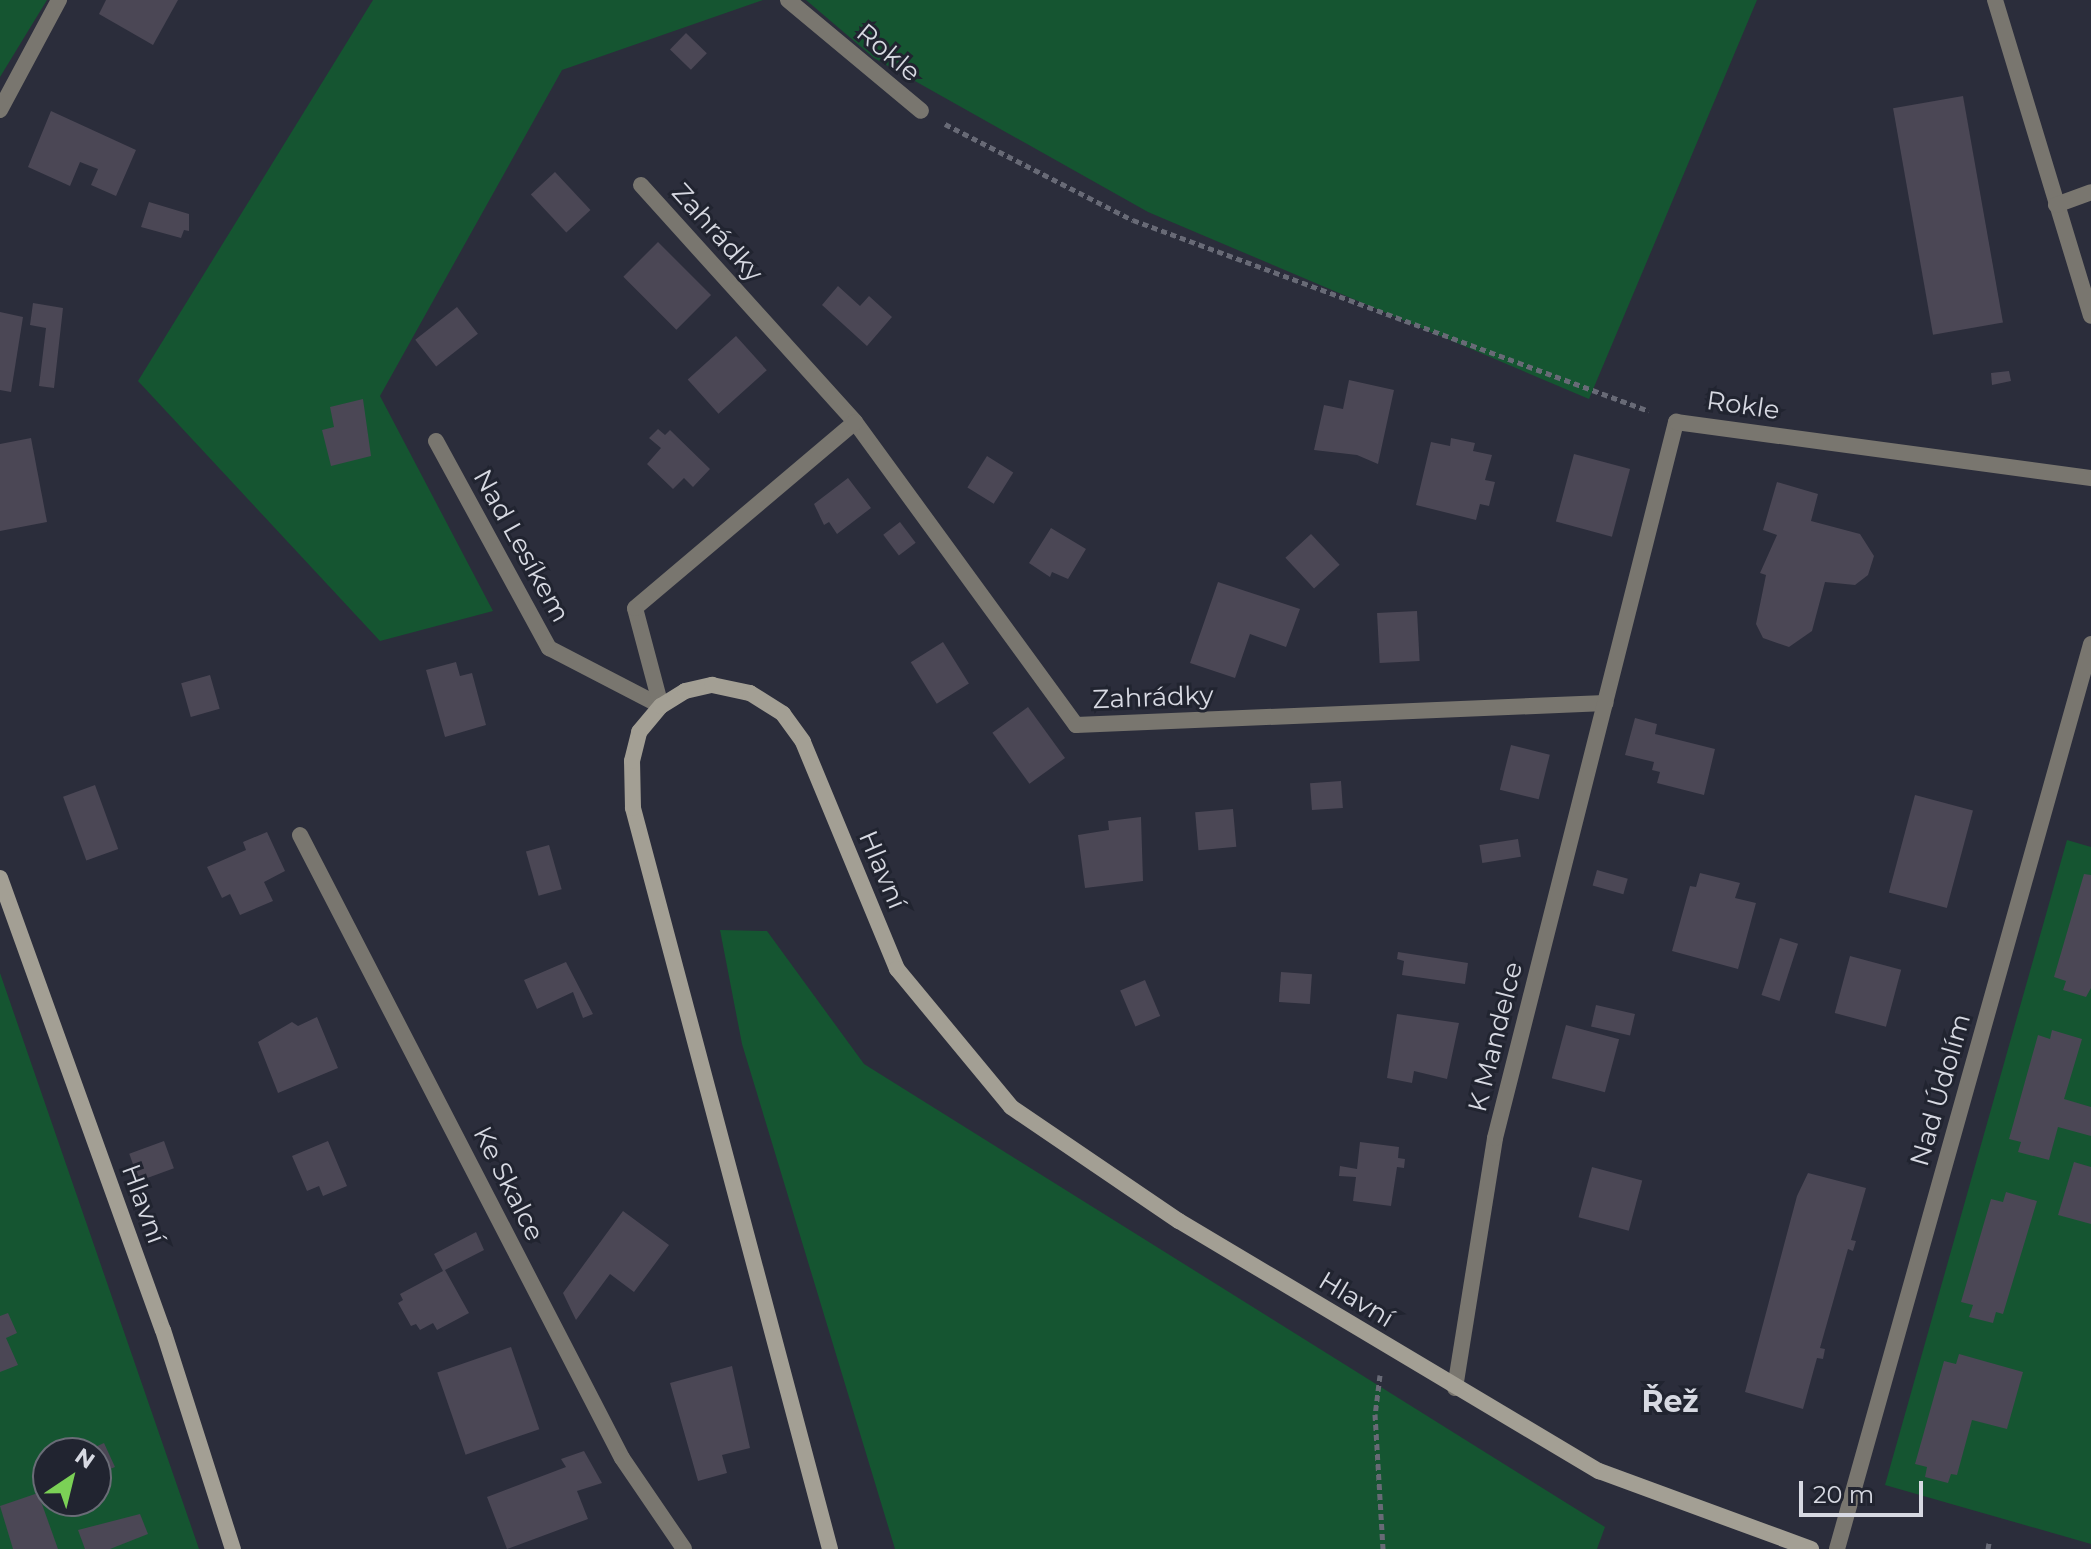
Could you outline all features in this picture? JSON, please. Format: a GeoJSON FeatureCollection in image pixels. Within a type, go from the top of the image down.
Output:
{"type":"FeatureCollection","features":[{"type":"Feature","properties":{"kind":"street"},"geometry":{"type":"LineString","coordinates":[[0,110],[59,0]]}},
{"type":"Feature","properties":{"kind":"street","name":"Rokle"},"geometry":{"type":"LineString","coordinates":[[788,0],[921,111]]}},
{"type":"Feature","properties":{"kind":"street"},"geometry":{"type":"LineString","coordinates":[[1995,0],[2091,316]]}},
{"type":"Feature","properties":{"kind":"street","name":"Zahrádky"},"geometry":{"type":"LineString","coordinates":[[641,185],[855,422],[1076,725],[1606,703]]}},
{"type":"Feature","properties":{"kind":"street"},"geometry":{"type":"LineString","coordinates":[[2056,205],[2091,192]]}},
{"type":"Feature","properties":{"kind":"street"},"geometry":{"type":"LineString","coordinates":[[661,706],[635,608],[855,422]]}},
{"type":"Feature","properties":{"kind":"street","name":"Rokle"},"geometry":{"type":"LineString","coordinates":[[1606,703],[1676,422],[2091,478]]}},
{"type":"Feature","properties":{"kind":"street","name":"Nad Lesíkem"},"geometry":{"type":"LineString","coordinates":[[436,441],[549,648],[661,706]]}},
{"type":"Feature","properties":{"kind":"street","name":"Nad Údolím"},"geometry":{"type":"LineString","coordinates":[[1837,1549],[2091,644]]}},
{"type":"Feature","properties":{"kind":"street","name":"Hlavní"},"geometry":{"type":"LineString","coordinates":[[830,1549],[633,808],[632,761],[639,732],[661,706],[685,691],[712,685],[750,693],[783,714],[803,742],[897,969],[1011,1107],[1179,1221],[1599,1471],[1811,1549]]}},
{"type":"Feature","properties":{"kind":"street","name":"K Mandelce"},"geometry":{"type":"LineString","coordinates":[[1455,1388],[1495,1138],[1606,703]]}},
{"type":"Feature","properties":{"kind":"street","name":"Ke Skalce"},"geometry":{"type":"LineString","coordinates":[[300,835],[622,1458],[684,1549]]}},
{"type":"Feature","properties":{"kind":"street","name":"Hlavní"},"geometry":{"type":"LineString","coordinates":[[0,878],[163,1330],[233,1549]]}},
{"type":"Feature","properties":{"kind":"path"},"geometry":{"type":"LineString","coordinates":[[921,111],[1133,220],[1676,422]]}},
{"type":"Feature","properties":{"kind":"path"},"geometry":{"type":"LineString","coordinates":[[1382,1359],[1375,1414],[1383,1549]]}},
{"type":"Feature","properties":{"kind":"green space"},"geometry":{"type":"Polygon","coordinates":[[[0,0],[47,0],[0,77],[0,0]]]}},
{"type":"Feature","properties":{"kind":"green space"},"geometry":{"type":"Polygon","coordinates":[[[373,0],[763,0],[562,70],[380,396],[493,611],[380,641],[138,381],[373,0]]]}},
{"type":"Feature","properties":{"kind":"green space"},"geometry":{"type":"Polygon","coordinates":[[[806,0],[1757,0],[1589,399],[1148,212],[874,58],[806,0]]]}},
{"type":"Feature","properties":{"kind":"green space"},"geometry":{"type":"Polygon","coordinates":[[[2067,840],[2091,847],[2091,1544],[1885,1485],[2067,840]]]}},
{"type":"Feature","properties":{"kind":"green space"},"geometry":{"type":"Polygon","coordinates":[[[720,930],[767,931],[864,1064],[1605,1527],[1597,1549],[895,1549],[742,1044],[720,930]]]}},
{"type":"Feature","properties":{"kind":"green space"},"geometry":{"type":"Polygon","coordinates":[[[0,973],[199,1549],[0,1549],[0,973]]]}},
{"type":"Feature","properties":{"kind":"building"},"geometry":{"type":"Polygon","coordinates":[[[106,0],[178,0],[153,45],[99,14],[106,0]]]}},
{"type":"Feature","properties":{"kind":"building"},"geometry":{"type":"Polygon","coordinates":[[[686,33],[707,53],[691,70],[670,50],[686,33]]]}},
{"type":"Feature","properties":{"kind":"building"},"geometry":{"type":"Polygon","coordinates":[[[1963,96],[2003,323],[1933,335],[1893,108],[1963,96]]]}},
{"type":"Feature","properties":{"kind":"building"},"geometry":{"type":"Polygon","coordinates":[[[51,111],[136,150],[116,196],[91,185],[98,169],[80,162],[70,186],[28,167],[51,111]]]}},
{"type":"Feature","properties":{"kind":"building"},"geometry":{"type":"Polygon","coordinates":[[[555,172],[590,210],[566,233],[531,195],[555,172]]]}},
{"type":"Feature","properties":{"kind":"building"},"geometry":{"type":"Polygon","coordinates":[[[149,202],[189,214],[189,231],[184,230],[181,238],[141,227],[149,202]]]}},
{"type":"Feature","properties":{"kind":"building"},"geometry":{"type":"Polygon","coordinates":[[[658,242],[711,295],[676,330],[623,277],[658,242]]]}},
{"type":"Feature","properties":{"kind":"building"},"geometry":{"type":"Polygon","coordinates":[[[838,286],[860,306],[869,296],[892,317],[867,346],[822,305],[838,286]]]}},
{"type":"Feature","properties":{"kind":"building"},"geometry":{"type":"Polygon","coordinates":[[[33,303],[63,308],[54,388],[39,386],[46,328],[30,325],[33,303]]]}},
{"type":"Feature","properties":{"kind":"building"},"geometry":{"type":"Polygon","coordinates":[[[457,307],[478,334],[436,366],[415,340],[457,307]]]}},
{"type":"Feature","properties":{"kind":"building"},"geometry":{"type":"Polygon","coordinates":[[[0,312],[23,317],[11,392],[0,390],[0,312]]]}},
{"type":"Feature","properties":{"kind":"building"},"geometry":{"type":"Polygon","coordinates":[[[736,336],[767,370],[718,414],[688,379],[736,336]]]}},
{"type":"Feature","properties":{"kind":"building"},"geometry":{"type":"Polygon","coordinates":[[[2009,371],[2011,381],[1992,385],[1991,373],[2009,371]]]}},
{"type":"Feature","properties":{"kind":"building"},"geometry":{"type":"Polygon","coordinates":[[[1349,380],[1394,390],[1378,464],[1357,455],[1314,450],[1324,405],[1343,409],[1349,380]]]}},
{"type":"Feature","properties":{"kind":"building"},"geometry":{"type":"Polygon","coordinates":[[[363,399],[371,456],[331,466],[322,430],[334,427],[330,407],[363,399]]]}},
{"type":"Feature","properties":{"kind":"building"},"geometry":{"type":"Polygon","coordinates":[[[658,429],[665,435],[670,430],[710,469],[693,487],[684,478],[673,489],[647,464],[661,448],[649,438],[658,429]]]}},
{"type":"Feature","properties":{"kind":"building"},"geometry":{"type":"Polygon","coordinates":[[[31,438],[47,522],[0,531],[0,444],[31,438]]]}},
{"type":"Feature","properties":{"kind":"building"},"geometry":{"type":"Polygon","coordinates":[[[1451,438],[1475,443],[1473,451],[1492,455],[1485,480],[1495,482],[1489,506],[1480,504],[1476,520],[1416,505],[1431,442],[1450,446],[1451,438]]]}},
{"type":"Feature","properties":{"kind":"building"},"geometry":{"type":"Polygon","coordinates":[[[1574,454],[1630,469],[1612,537],[1556,522],[1574,454]]]}},
{"type":"Feature","properties":{"kind":"building"},"geometry":{"type":"Polygon","coordinates":[[[987,456],[1013,472],[994,504],[967,487],[987,456]]]}},
{"type":"Feature","properties":{"kind":"building"},"geometry":{"type":"Polygon","coordinates":[[[848,478],[871,508],[837,534],[829,522],[824,525],[814,504],[848,478]]]}},
{"type":"Feature","properties":{"kind":"building"},"geometry":{"type":"Polygon","coordinates":[[[1777,482],[1818,494],[1811,521],[1860,534],[1874,556],[1868,575],[1855,585],[1825,582],[1812,631],[1789,647],[1763,638],[1756,624],[1766,575],[1760,573],[1777,535],[1763,530],[1777,482]]]}},
{"type":"Feature","properties":{"kind":"building"},"geometry":{"type":"Polygon","coordinates":[[[900,522],[916,543],[899,555],[883,535],[900,522]]]}},
{"type":"Feature","properties":{"kind":"building"},"geometry":{"type":"Polygon","coordinates":[[[1051,528],[1086,549],[1068,579],[1052,572],[1050,577],[1029,563],[1051,528]]]}},
{"type":"Feature","properties":{"kind":"building"},"geometry":{"type":"Polygon","coordinates":[[[1311,534],[1340,565],[1314,589],[1285,558],[1311,534]]]}},
{"type":"Feature","properties":{"kind":"building"},"geometry":{"type":"Polygon","coordinates":[[[1218,582],[1300,609],[1286,647],[1250,634],[1235,678],[1190,663],[1218,582]]]}},
{"type":"Feature","properties":{"kind":"building"},"geometry":{"type":"Polygon","coordinates":[[[1417,611],[1420,661],[1380,663],[1377,613],[1417,611]]]}},
{"type":"Feature","properties":{"kind":"building"},"geometry":{"type":"Polygon","coordinates":[[[943,642],[969,684],[937,704],[911,662],[943,642]]]}},
{"type":"Feature","properties":{"kind":"building"},"geometry":{"type":"Polygon","coordinates":[[[456,662],[460,676],[472,673],[486,725],[445,737],[426,670],[456,662]]]}},
{"type":"Feature","properties":{"kind":"building"},"geometry":{"type":"Polygon","coordinates":[[[210,675],[220,709],[191,717],[181,683],[210,675]]]}},
{"type":"Feature","properties":{"kind":"building"},"geometry":{"type":"Polygon","coordinates":[[[1028,707],[1065,758],[1029,784],[992,733],[1028,707]]]}},
{"type":"Feature","properties":{"kind":"building"},"geometry":{"type":"Polygon","coordinates":[[[1635,718],[1657,724],[1655,734],[1715,749],[1704,795],[1657,783],[1660,772],[1652,770],[1654,762],[1625,755],[1635,718]]]}},
{"type":"Feature","properties":{"kind":"building"},"geometry":{"type":"Polygon","coordinates":[[[1511,745],[1550,755],[1539,799],[1500,790],[1511,745]]]}},
{"type":"Feature","properties":{"kind":"building"},"geometry":{"type":"Polygon","coordinates":[[[1341,781],[1343,808],[1312,810],[1310,783],[1341,781]]]}},
{"type":"Feature","properties":{"kind":"building"},"geometry":{"type":"Polygon","coordinates":[[[95,785],[118,849],[86,861],[63,797],[95,785]]]}},
{"type":"Feature","properties":{"kind":"building"},"geometry":{"type":"Polygon","coordinates":[[[1915,795],[1973,811],[1947,908],[1889,893],[1915,795]]]}},
{"type":"Feature","properties":{"kind":"building"},"geometry":{"type":"Polygon","coordinates":[[[1233,809],[1236,847],[1198,850],[1195,812],[1233,809]]]}},
{"type":"Feature","properties":{"kind":"building"},"geometry":{"type":"Polygon","coordinates":[[[1141,817],[1143,881],[1085,888],[1078,835],[1109,830],[1108,821],[1141,817]]]}},
{"type":"Feature","properties":{"kind":"building"},"geometry":{"type":"Polygon","coordinates":[[[267,832],[285,871],[264,882],[273,901],[240,915],[230,894],[222,898],[207,867],[246,850],[243,842],[267,832]]]}},
{"type":"Feature","properties":{"kind":"building"},"geometry":{"type":"Polygon","coordinates":[[[1518,839],[1521,857],[1482,863],[1479,845],[1518,839]]]}},
{"type":"Feature","properties":{"kind":"building"},"geometry":{"type":"Polygon","coordinates":[[[549,845],[562,889],[539,896],[526,852],[549,845]]]}},
{"type":"Feature","properties":{"kind":"building"},"geometry":{"type":"Polygon","coordinates":[[[1597,870],[1628,879],[1623,894],[1593,885],[1597,870]]]}},
{"type":"Feature","properties":{"kind":"building"},"geometry":{"type":"Polygon","coordinates":[[[1700,873],[1740,883],[1735,898],[1756,903],[1738,969],[1672,951],[1690,886],[1696,887],[1700,873]]]}},
{"type":"Feature","properties":{"kind":"building"},"geometry":{"type":"Polygon","coordinates":[[[2084,874],[2091,875],[2091,988],[2086,997],[2063,990],[2066,981],[2054,977],[2084,874]]]}},
{"type":"Feature","properties":{"kind":"building"},"geometry":{"type":"Polygon","coordinates":[[[1780,938],[1798,944],[1780,1001],[1761,995],[1780,938]]]}},
{"type":"Feature","properties":{"kind":"building"},"geometry":{"type":"Polygon","coordinates":[[[1398,952],[1468,963],[1465,984],[1402,975],[1404,961],[1397,959],[1398,952]]]}},
{"type":"Feature","properties":{"kind":"building"},"geometry":{"type":"Polygon","coordinates":[[[1850,956],[1901,970],[1886,1027],[1835,1013],[1850,956]]]}},
{"type":"Feature","properties":{"kind":"building"},"geometry":{"type":"Polygon","coordinates":[[[566,962],[593,1014],[583,1018],[573,992],[537,1009],[524,980],[566,962]]]}},
{"type":"Feature","properties":{"kind":"building"},"geometry":{"type":"Polygon","coordinates":[[[1281,972],[1312,974],[1310,1004],[1279,1002],[1281,972]]]}},
{"type":"Feature","properties":{"kind":"building"},"geometry":{"type":"Polygon","coordinates":[[[1145,980],[1160,1016],[1135,1026],[1120,991],[1145,980]]]}},
{"type":"Feature","properties":{"kind":"building"},"geometry":{"type":"Polygon","coordinates":[[[1596,1005],[1635,1014],[1630,1035],[1591,1026],[1596,1005]]]}},
{"type":"Feature","properties":{"kind":"building"},"geometry":{"type":"Polygon","coordinates":[[[1397,1014],[1459,1023],[1447,1079],[1414,1071],[1412,1083],[1387,1078],[1397,1014]]]}},
{"type":"Feature","properties":{"kind":"building"},"geometry":{"type":"Polygon","coordinates":[[[317,1017],[338,1068],[278,1093],[258,1042],[292,1022],[298,1026],[317,1017]]]}},
{"type":"Feature","properties":{"kind":"building"},"geometry":{"type":"Polygon","coordinates":[[[1566,1025],[1619,1039],[1605,1092],[1552,1078],[1566,1025]]]}},
{"type":"Feature","properties":{"kind":"building"},"geometry":{"type":"Polygon","coordinates":[[[2052,1030],[2082,1039],[2064,1099],[2091,1107],[2091,1136],[2058,1127],[2049,1160],[2018,1152],[2021,1142],[2009,1139],[2038,1035],[2050,1039],[2052,1030]]]}},
{"type":"Feature","properties":{"kind":"building"},"geometry":{"type":"Polygon","coordinates":[[[164,1141],[174,1168],[139,1181],[129,1154],[164,1141]]]}},
{"type":"Feature","properties":{"kind":"building"},"geometry":{"type":"Polygon","coordinates":[[[328,1141],[347,1186],[323,1196],[319,1186],[307,1191],[292,1156],[328,1141]]]}},
{"type":"Feature","properties":{"kind":"building"},"geometry":{"type":"Polygon","coordinates":[[[1360,1142],[1399,1147],[1398,1158],[1405,1159],[1404,1168],[1397,1167],[1391,1206],[1353,1201],[1356,1177],[1339,1176],[1340,1166],[1357,1169],[1360,1142]]]}},
{"type":"Feature","properties":{"kind":"building"},"geometry":{"type":"Polygon","coordinates":[[[2074,1162],[2091,1167],[2091,1224],[2058,1215],[2074,1162]]]}},
{"type":"Feature","properties":{"kind":"building"},"geometry":{"type":"Polygon","coordinates":[[[1592,1167],[1642,1180],[1629,1231],[1579,1217],[1592,1167]]]}},
{"type":"Feature","properties":{"kind":"building"},"geometry":{"type":"Polygon","coordinates":[[[1808,1173],[1866,1188],[1851,1240],[1856,1241],[1853,1251],[1848,1249],[1820,1348],[1825,1349],[1823,1359],[1817,1358],[1803,1409],[1745,1392],[1797,1196],[1808,1173]]]}},
{"type":"Feature","properties":{"kind":"building"},"geometry":{"type":"Polygon","coordinates":[[[2006,1192],[2037,1201],[2003,1314],[1996,1312],[1993,1323],[1969,1317],[1973,1305],[1961,1302],[1991,1199],[2003,1202],[2006,1192]]]}},
{"type":"Feature","properties":{"kind":"building"},"geometry":{"type":"Polygon","coordinates":[[[623,1211],[669,1245],[634,1292],[610,1274],[576,1320],[563,1293],[623,1211]]]}},
{"type":"Feature","properties":{"kind":"building"},"geometry":{"type":"Polygon","coordinates":[[[476,1232],[484,1250],[445,1270],[469,1313],[437,1330],[433,1323],[420,1330],[416,1324],[411,1326],[398,1303],[403,1300],[400,1294],[443,1271],[434,1254],[476,1232]]]}},
{"type":"Feature","properties":{"kind":"building"},"geometry":{"type":"Polygon","coordinates":[[[8,1313],[17,1333],[6,1338],[18,1365],[0,1372],[0,1316],[8,1313]]]}},
{"type":"Feature","properties":{"kind":"building"},"geometry":{"type":"Polygon","coordinates":[[[511,1347],[539,1429],[466,1455],[437,1372],[511,1347]]]}},
{"type":"Feature","properties":{"kind":"building"},"geometry":{"type":"Polygon","coordinates":[[[1959,1354],[2023,1372],[2007,1429],[1972,1420],[1957,1475],[1951,1474],[1948,1483],[1925,1477],[1927,1467],[1915,1464],[1944,1361],[1956,1364],[1959,1354]]]}},
{"type":"Feature","properties":{"kind":"building"},"geometry":{"type":"Polygon","coordinates":[[[732,1366],[750,1448],[722,1455],[727,1473],[698,1481],[670,1383],[732,1366]]]}},
{"type":"Feature","properties":{"kind":"building"},"geometry":{"type":"Polygon","coordinates":[[[584,1451],[602,1483],[577,1491],[588,1519],[507,1549],[487,1497],[566,1467],[561,1459],[584,1451]]]}},
{"type":"Feature","properties":{"kind":"building"},"geometry":{"type":"Polygon","coordinates":[[[32,1495],[32,1517],[47,1517],[58,1549],[13,1549],[0,1506],[32,1495]]]}},
{"type":"Feature","properties":{"kind":"building"},"geometry":{"type":"Polygon","coordinates":[[[140,1514],[148,1534],[110,1549],[85,1549],[78,1530],[140,1514]]]}},
{"type":"Feature","properties":{"kind":"district","name":"Řež"},"geometry":{"type":"Point","coordinates":[1670,1402]}}]}
